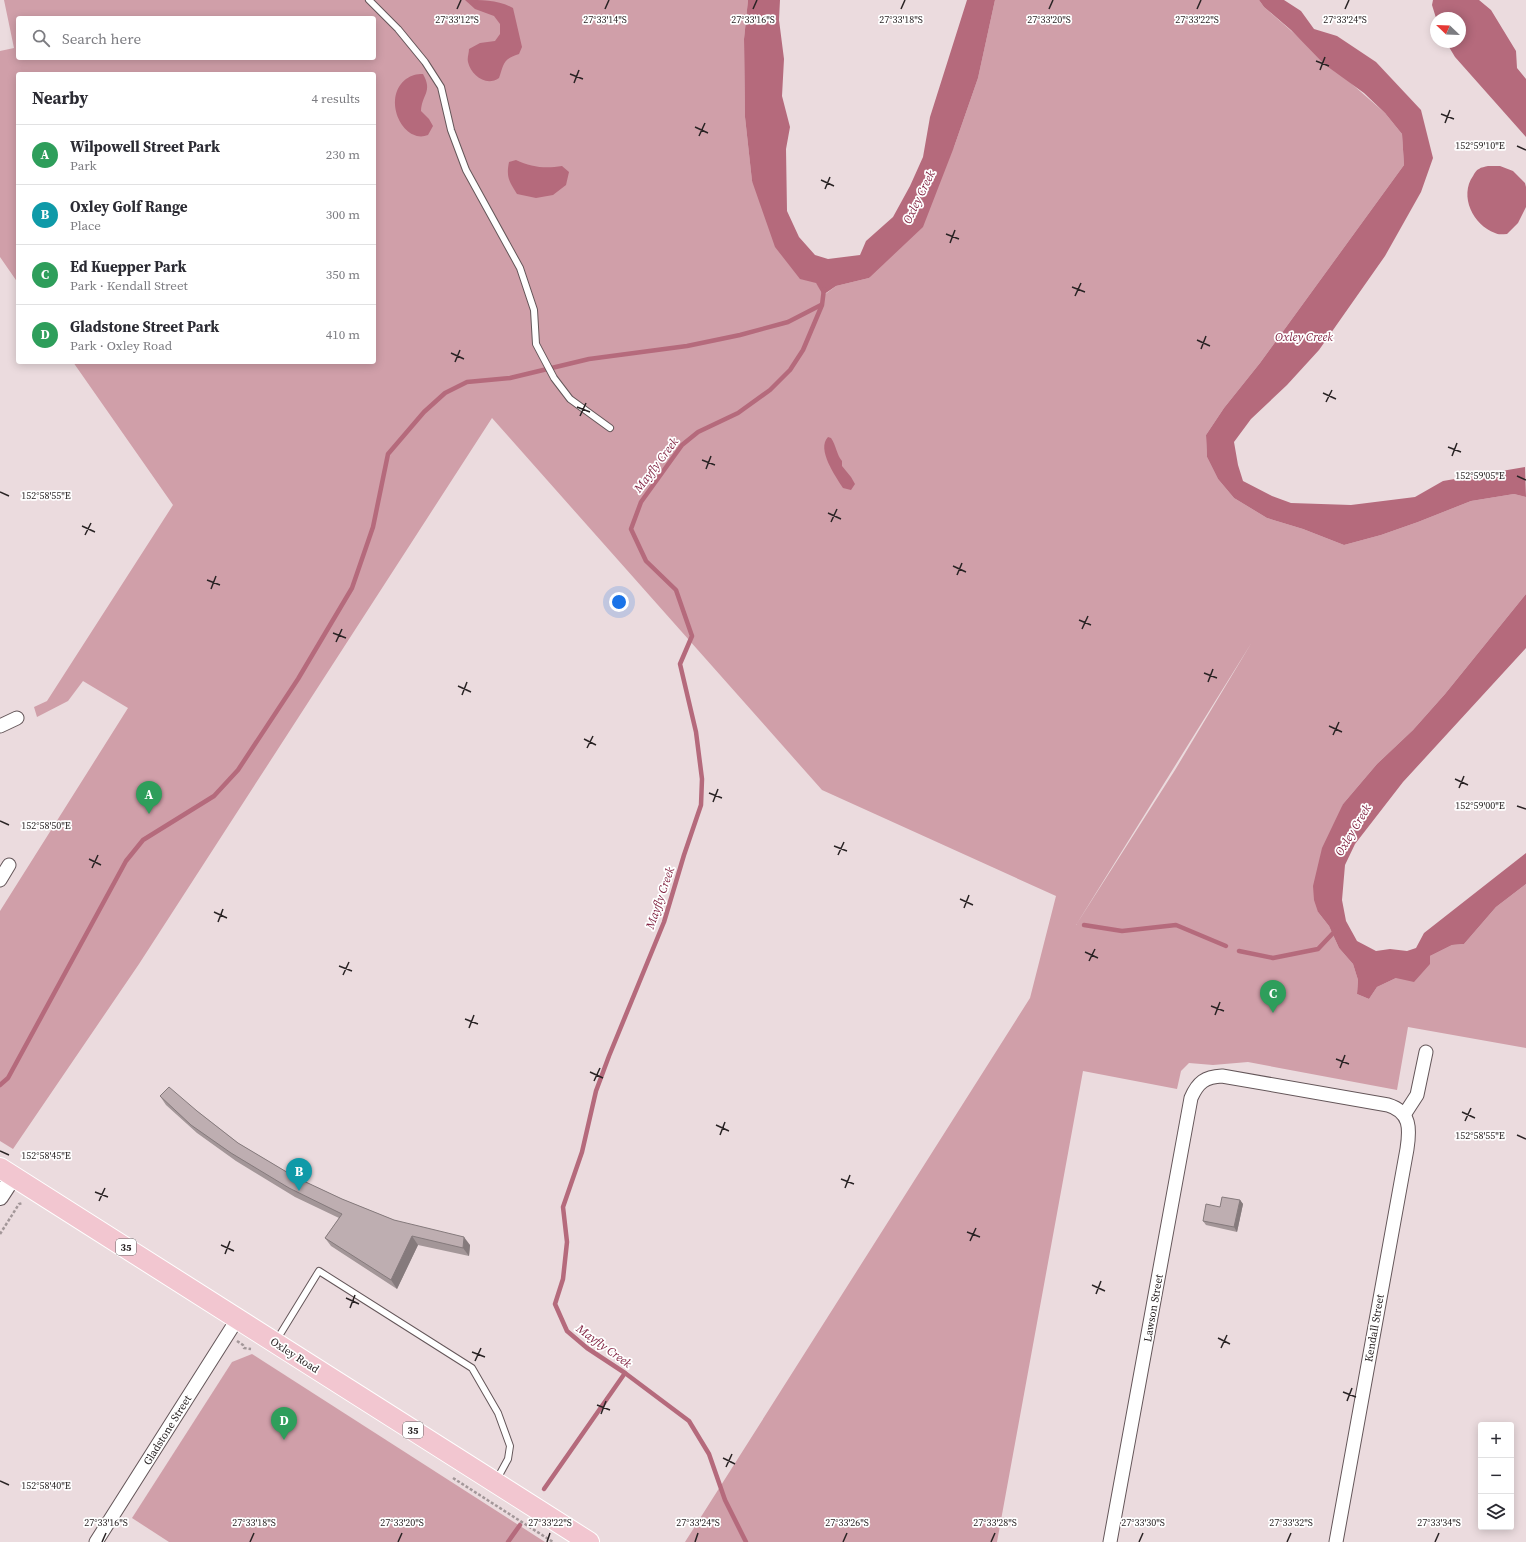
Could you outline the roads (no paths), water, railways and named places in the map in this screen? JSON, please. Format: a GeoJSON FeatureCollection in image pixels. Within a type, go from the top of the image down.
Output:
{"type":"FeatureCollection","features":[{"type":"Feature","properties":{"kind":"main road","name":"Oxley Road"},"geometry":{"type":"LineString","coordinates":[[7,1172],[232,1326],[275,1342],[589,1542]]}},
{"type":"Feature","properties":{"kind":"street"},"geometry":{"type":"LineString","coordinates":[[0,726],[17,718]]}},
{"type":"Feature","properties":{"kind":"street"},"geometry":{"type":"LineString","coordinates":[[0,880],[9,864]]}},
{"type":"Feature","properties":{"kind":"street"},"geometry":{"type":"LineString","coordinates":[[1404,1114],[1417,1095],[1426,1052]]}},
{"type":"Feature","properties":{"kind":"street","name":"Lawson Street"},"geometry":{"type":"LineString","coordinates":[[1110,1542],[1192,1098],[1195,1089],[1200,1083],[1212,1077],[1232,1077],[1388,1105],[1395,1107],[1404,1114]]}},
{"type":"Feature","properties":{"kind":"street","name":"Kendall Street"},"geometry":{"type":"LineString","coordinates":[[1336,1542],[1407,1149],[1408,1126],[1404,1114]]}},
{"type":"Feature","properties":{"kind":"street"},"geometry":{"type":"LineString","coordinates":[[0,1197],[7,1172]]}},
{"type":"Feature","properties":{"kind":"street","name":"Gladstone Street"},"geometry":{"type":"LineString","coordinates":[[96,1542],[232,1326]]}},
{"type":"Feature","properties":{"kind":"lane"},"geometry":{"type":"LineString","coordinates":[[369,0],[398,28],[425,62],[441,87],[451,130],[466,170],[520,268],[534,310],[536,344],[554,378],[570,399],[610,428]]}},
{"type":"Feature","properties":{"kind":"lane"},"geometry":{"type":"LineString","coordinates":[[275,1342],[319,1271],[472,1368],[498,1413],[510,1446],[508,1459],[495,1482]]}},
{"type":"Feature","properties":{"kind":"water"},"geometry":{"type":"Polygon","coordinates":[[[465,0],[484,0],[496,2],[513,8],[522,47],[519,54],[505,62],[499,78],[494,80],[484,80],[476,75],[470,67],[468,57],[469,49],[480,43],[495,41],[500,34],[500,24],[494,16],[475,9],[465,0]]]}},
{"type":"Feature","properties":{"kind":"water","name":"Oxley Creek"},"geometry":{"type":"Polygon","coordinates":[[[748,0],[780,0],[779,20],[784,59],[782,96],[790,127],[786,149],[787,211],[799,237],[815,255],[828,259],[860,255],[866,241],[893,217],[910,186],[923,157],[930,117],[967,0],[995,0],[978,78],[954,147],[923,227],[869,278],[836,286],[823,295],[816,283],[800,279],[775,247],[752,181],[745,117],[744,39],[748,0]]]}},
{"type":"Feature","properties":{"kind":"water","name":"Oxley Creek"},"geometry":{"type":"Polygon","coordinates":[[[1259,0],[1284,0],[1301,11],[1314,29],[1337,36],[1376,62],[1421,110],[1433,158],[1421,192],[1385,256],[1319,350],[1287,385],[1251,419],[1234,442],[1238,465],[1243,481],[1272,496],[1291,503],[1351,505],[1415,497],[1443,481],[1525,467],[1526,497],[1514,494],[1471,501],[1381,535],[1344,545],[1303,529],[1267,518],[1234,498],[1218,479],[1207,457],[1206,435],[1224,408],[1260,363],[1404,165],[1402,134],[1385,113],[1364,93],[1324,64],[1291,30],[1264,7],[1259,0]]]}},
{"type":"Feature","properties":{"kind":"water"},"geometry":{"type":"Polygon","coordinates":[[[1433,0],[1479,0],[1491,10],[1516,51],[1517,68],[1526,79],[1526,137],[1455,57],[1450,48],[1466,48],[1466,12],[1434,12],[1432,5],[1433,0]]]}},
{"type":"Feature","properties":{"kind":"water"},"geometry":{"type":"Polygon","coordinates":[[[423,74],[426,80],[427,89],[421,111],[429,119],[433,126],[428,135],[419,136],[410,133],[403,127],[395,108],[395,97],[399,87],[406,79],[414,75],[423,74]]]}},
{"type":"Feature","properties":{"kind":"water"},"geometry":{"type":"Polygon","coordinates":[[[516,160],[538,167],[562,166],[569,172],[566,185],[553,195],[536,198],[517,194],[508,175],[509,162],[516,160]]]}},
{"type":"Feature","properties":{"kind":"water"},"geometry":{"type":"Polygon","coordinates":[[[1488,166],[1500,166],[1513,171],[1525,183],[1526,207],[1518,223],[1507,234],[1496,234],[1487,229],[1480,224],[1470,209],[1467,192],[1469,184],[1477,170],[1488,166]]]}},
{"type":"Feature","properties":{"kind":"water"},"geometry":{"type":"Polygon","coordinates":[[[828,437],[833,441],[842,461],[842,466],[855,484],[851,490],[843,488],[828,463],[824,448],[828,437]]]}},
{"type":"Feature","properties":{"kind":"water","name":"Oxley Creek"},"geometry":{"type":"Polygon","coordinates":[[[1526,594],[1526,648],[1403,782],[1355,844],[1345,865],[1342,900],[1346,921],[1357,941],[1376,951],[1390,949],[1407,951],[1416,948],[1424,933],[1526,853],[1526,884],[1496,907],[1464,944],[1452,945],[1430,956],[1430,964],[1414,982],[1396,978],[1377,987],[1369,999],[1357,994],[1358,980],[1353,964],[1339,948],[1329,926],[1318,912],[1314,900],[1313,886],[1322,848],[1343,804],[1377,764],[1413,730],[1445,694],[1526,594]]]}},
{"type":"Feature","properties":{"kind":"waterway","name":"Mayfly Creek"},"geometry":{"type":"LineString","coordinates":[[746,1542],[725,1500],[709,1454],[689,1421],[625,1373],[587,1348],[567,1331],[555,1304],[563,1279],[567,1242],[563,1207],[582,1152],[596,1091],[664,922],[701,805],[702,779],[696,732],[680,664],[692,636],[676,590],[646,561],[631,529],[641,502],[682,445],[698,432],[738,413],[770,390],[790,370],[803,350],[822,305],[824,289]]}},
{"type":"Feature","properties":{"kind":"waterway"},"geometry":{"type":"LineString","coordinates":[[0,1085],[8,1078],[126,861],[143,840],[214,796],[238,770],[298,679],[352,588],[373,527],[388,454],[424,412],[445,393],[467,382],[510,378],[589,359],[687,346],[740,335],[788,322],[821,305]]}},
{"type":"Feature","properties":{"kind":"waterway"},"geometry":{"type":"LineString","coordinates":[[1084,925],[1122,931],[1176,925],[1226,946]]}},
{"type":"Feature","properties":{"kind":"waterway"},"geometry":{"type":"LineString","coordinates":[[1239,951],[1273,958],[1318,949],[1336,930]]}},
{"type":"Feature","properties":{"kind":"waterway"},"geometry":{"type":"LineString","coordinates":[[544,1489],[625,1373]]}},
{"type":"Feature","properties":{"kind":"waterway"},"geometry":{"type":"LineString","coordinates":[[508,1542],[520,1525]]}},
{"type":"Feature","properties":{"kind":"place","name":"Wilpowell Street Park"},"geometry":{"type":"Point","coordinates":[149,814]}},
{"type":"Feature","properties":{"kind":"place","name":"Ed Kuepper Park"},"geometry":{"type":"Point","coordinates":[1273,1013]}},
{"type":"Feature","properties":{"kind":"place","name":"Oxley Golf Range"},"geometry":{"type":"Point","coordinates":[299,1191]}},
{"type":"Feature","properties":{"kind":"place","name":"Gladstone Street Park"},"geometry":{"type":"Point","coordinates":[284,1440]}}]}
